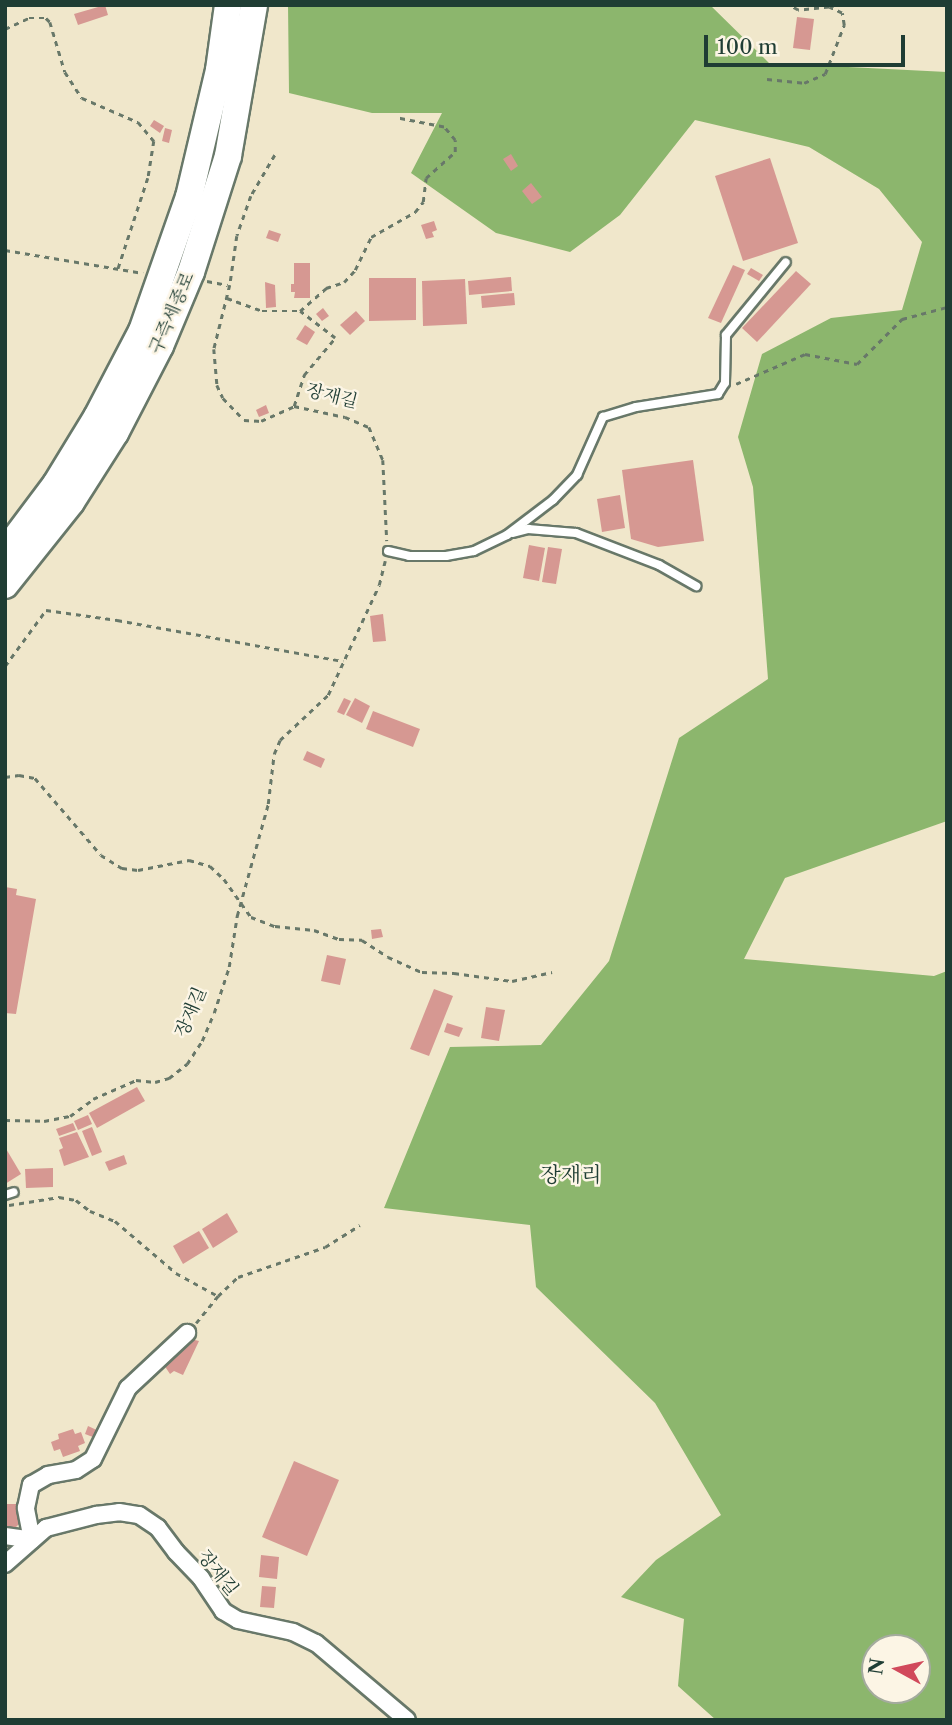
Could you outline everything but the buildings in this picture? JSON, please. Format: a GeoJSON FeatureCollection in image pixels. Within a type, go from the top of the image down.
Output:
{"type":"FeatureCollection","features":[{"type":"Feature","properties":{"kind":"highway","name":"구즉세종로"},"geometry":{"type":"LineString","coordinates":[[5,552],[56,484],[97,417],[142,331],[190,197],[219,70],[228,5]]}},
{"type":"Feature","properties":{"kind":"highway","name":"구즉세종로"},"geometry":{"type":"LineString","coordinates":[[5,584],[71,502],[108,444],[160,346],[191,272],[228,156],[254,5]]}},
{"type":"Feature","properties":{"kind":"street"},"geometry":{"type":"LineString","coordinates":[[5,1536],[32,1540],[26,1508],[31,1485],[48,1475],[76,1470],[93,1459],[128,1388],[187,1333]]}},
{"type":"Feature","properties":{"kind":"street","name":"장재길"},"geometry":{"type":"LineString","coordinates":[[5,1564],[46,1528],[119,1513],[139,1515],[158,1528],[201,1578],[223,1611],[238,1620],[293,1632],[316,1643],[407,1720]]}},
{"type":"Feature","properties":{"kind":"lane"},"geometry":{"type":"LineString","coordinates":[[507,535],[553,500],[577,475],[603,417],[636,407],[718,394],[725,383],[726,335],[786,262]]}},
{"type":"Feature","properties":{"kind":"lane"},"geometry":{"type":"LineString","coordinates":[[388,551],[409,556],[446,556],[474,551],[507,535],[528,529],[576,533],[659,565],[696,586]]}},
{"type":"Feature","properties":{"kind":"path"},"geometry":{"type":"LineString","coordinates":[[767,79],[804,83],[825,74],[844,24],[842,13],[830,7],[798,10],[789,5]]}},
{"type":"Feature","properties":{"kind":"path"},"geometry":{"type":"LineString","coordinates":[[5,29],[29,18],[46,18],[50,22],[65,72],[82,98],[138,122],[154,141],[148,178],[118,269]]}},
{"type":"Feature","properties":{"kind":"path"},"geometry":{"type":"LineString","coordinates":[[300,311],[326,288],[344,282],[355,270],[371,237],[415,212],[423,202],[426,178],[455,152],[455,140],[444,127],[398,118]]}},
{"type":"Feature","properties":{"kind":"path","name":"장재길"},"geometry":{"type":"LineString","coordinates":[[5,1120],[44,1121],[71,1116],[93,1100],[136,1080],[155,1082],[169,1078],[187,1064],[215,1013],[229,967],[240,902],[268,804],[274,754],[280,740],[328,695],[379,585],[388,551],[383,460],[369,427],[345,418],[294,406],[261,421],[244,420],[223,398],[217,385],[214,349],[230,285],[243,215],[275,155]]}},
{"type":"Feature","properties":{"kind":"path"},"geometry":{"type":"LineString","coordinates":[[5,250],[143,273]]}},
{"type":"Feature","properties":{"kind":"path"},"geometry":{"type":"LineString","coordinates":[[204,281],[230,285]]}},
{"type":"Feature","properties":{"kind":"path"},"geometry":{"type":"LineString","coordinates":[[227,298],[262,311],[300,311],[335,338],[304,375],[294,406]]}},
{"type":"Feature","properties":{"kind":"path"},"geometry":{"type":"LineString","coordinates":[[718,394],[806,354],[856,364],[902,319],[947,307]]}},
{"type":"Feature","properties":{"kind":"path"},"geometry":{"type":"LineString","coordinates":[[5,666],[46,610],[117,620],[343,661]]}},
{"type":"Feature","properties":{"kind":"path"},"geometry":{"type":"LineString","coordinates":[[5,777],[19,775],[35,778],[101,855],[122,868],[138,870],[189,860],[210,866],[251,917],[275,926],[314,930],[339,939],[362,940],[388,957],[422,972],[454,973],[512,981],[552,972]]}},
{"type":"Feature","properties":{"kind":"path"},"geometry":{"type":"LineString","coordinates":[[5,1205],[19,1206],[59,1197],[76,1200],[90,1211],[115,1221],[176,1273],[218,1296]]}},
{"type":"Feature","properties":{"kind":"path"},"geometry":{"type":"LineString","coordinates":[[187,1333],[238,1277],[325,1247],[359,1225]]}},
{"type":"Feature","properties":{"kind":"green space"},"geometry":{"type":"Polygon","coordinates":[[[288,5],[710,5],[769,63],[947,72],[947,821],[785,878],[744,959],[934,976],[947,971],[947,1720],[716,1720],[678,1686],[684,1619],[621,1597],[656,1560],[721,1515],[655,1403],[536,1287],[530,1225],[384,1208],[450,1047],[541,1045],[609,961],[679,738],[768,679],[753,487],[738,437],[762,354],[831,318],[902,310],[922,242],[879,189],[809,147],[695,120],[620,215],[570,252],[496,233],[411,173],[442,113],[372,113],[289,93],[288,5]]]}},
{"type":"Feature","properties":{"kind":"district","name":"장재리"},"geometry":{"type":"Point","coordinates":[571,1175]}}]}
